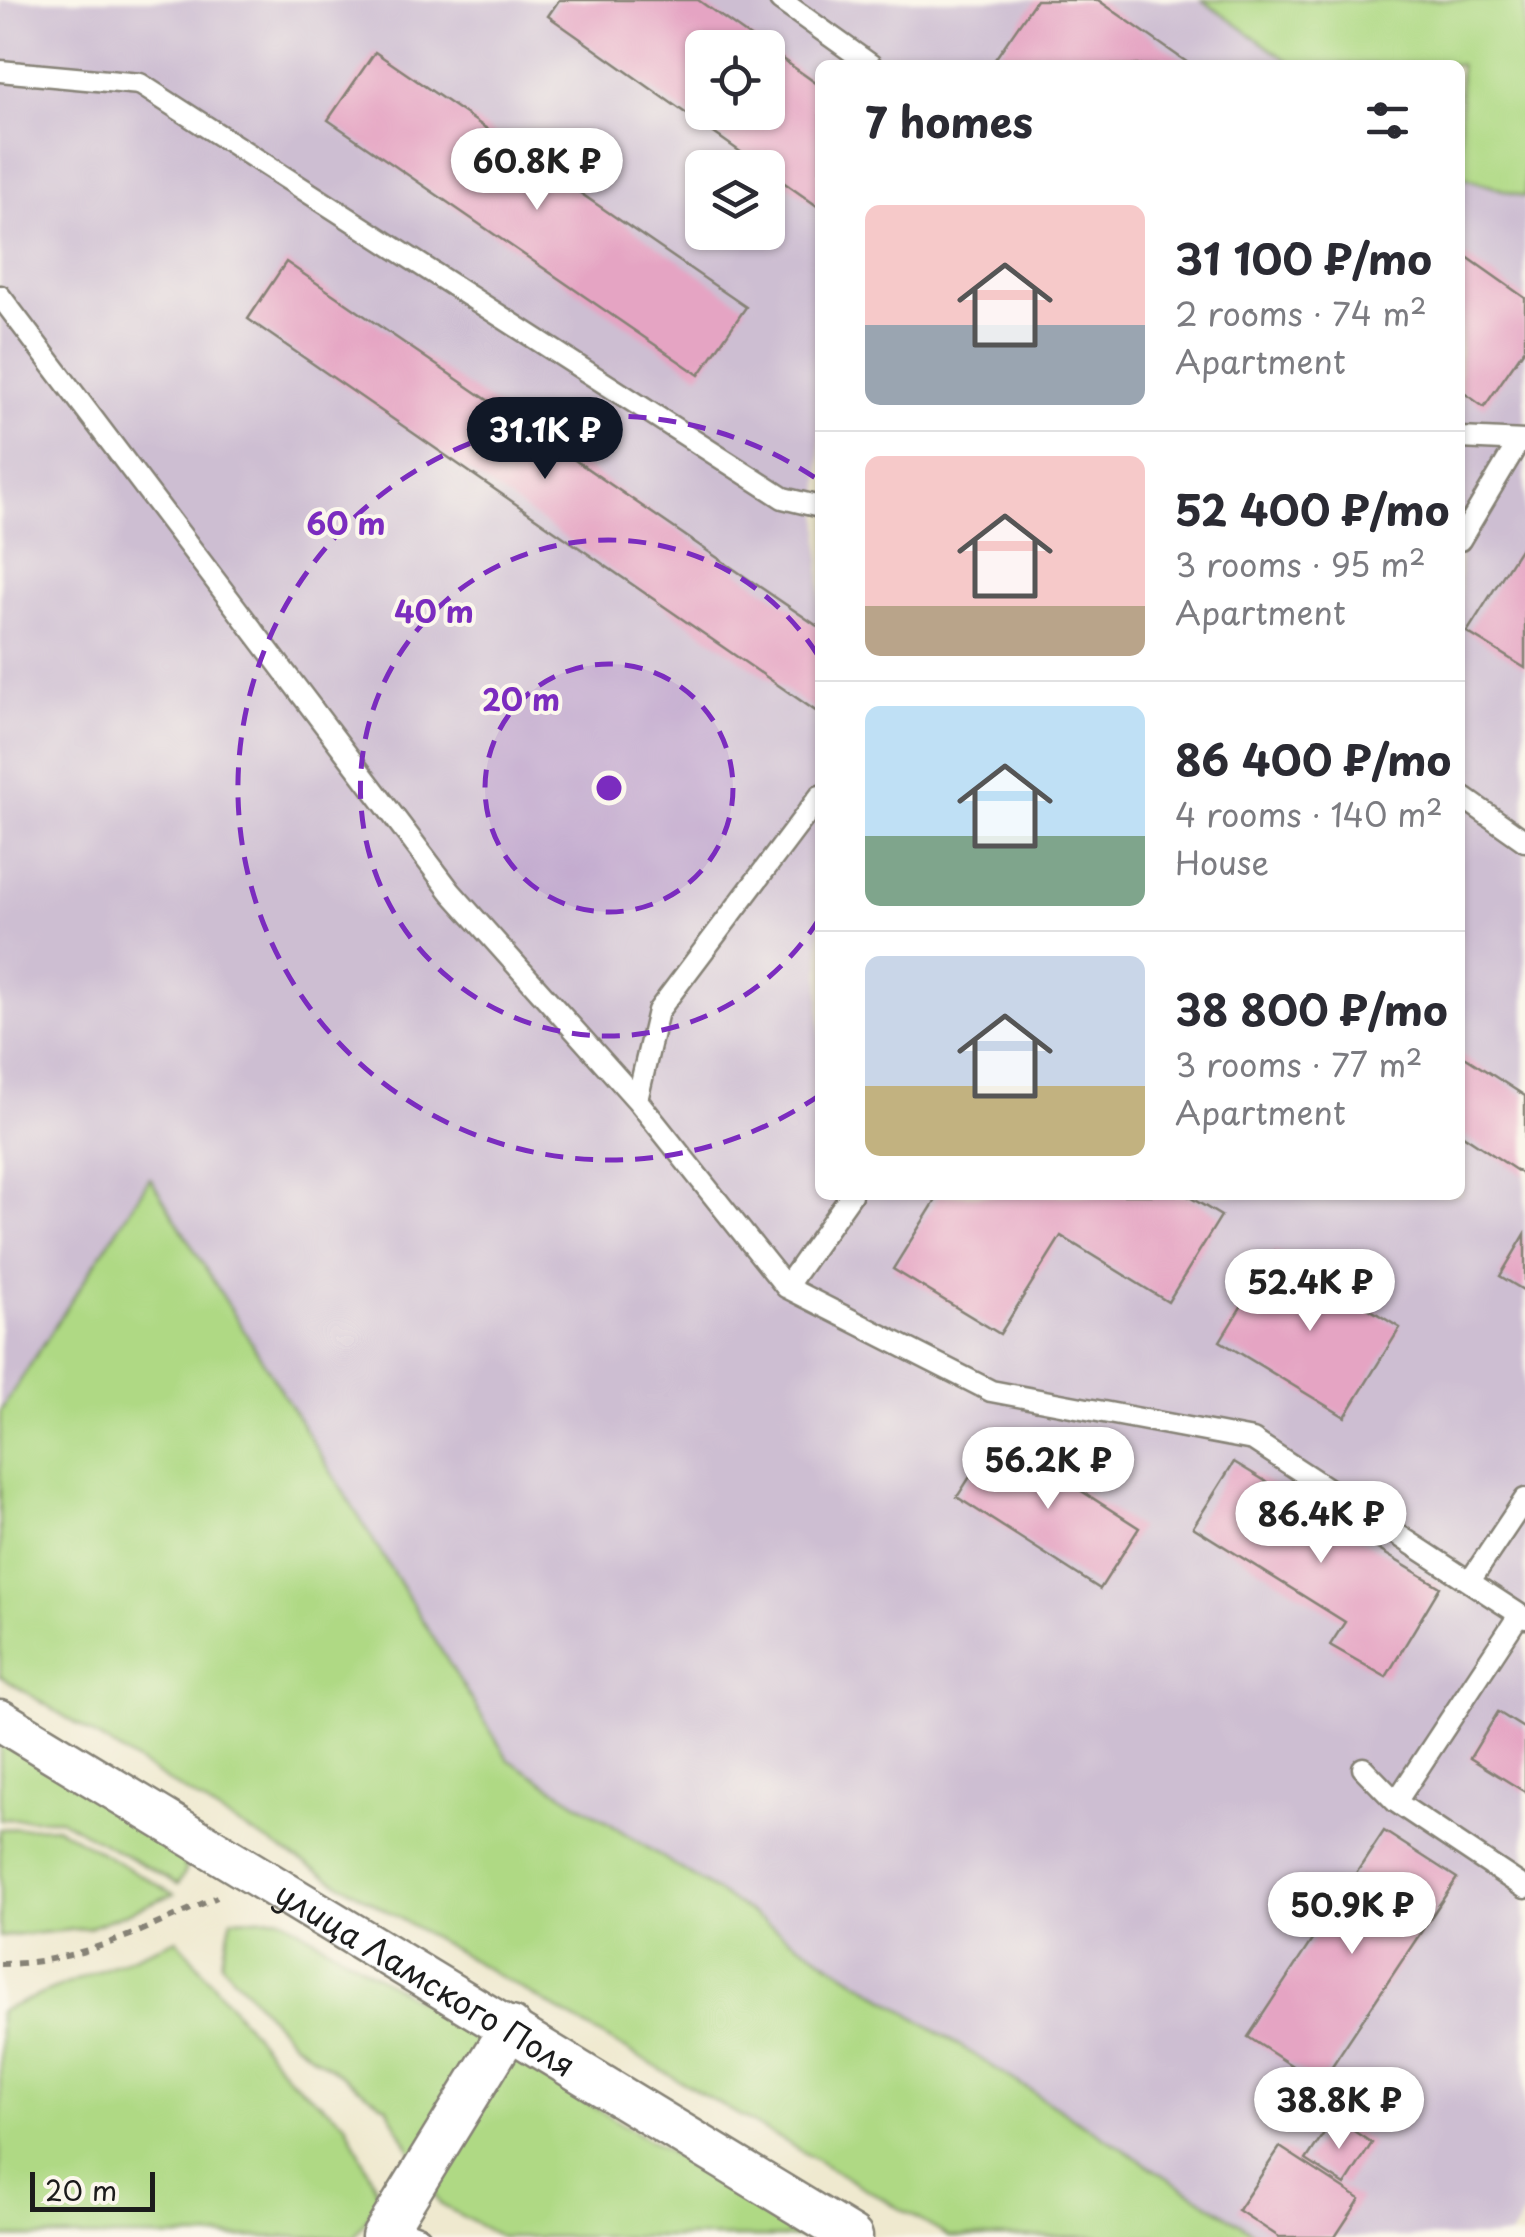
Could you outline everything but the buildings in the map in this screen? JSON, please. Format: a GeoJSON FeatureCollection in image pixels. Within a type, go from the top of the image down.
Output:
{"type":"FeatureCollection","features":[{"type":"Feature","properties":{"kind":"street","name":"улица Ламского Поля"},"geometry":{"type":"LineString","coordinates":[[0,1720],[852,2237]]}},
{"type":"Feature","properties":{"kind":"street"},"geometry":{"type":"LineString","coordinates":[[397,2233],[510,2027]]}},
{"type":"Feature","properties":{"kind":"lane"},"geometry":{"type":"LineString","coordinates":[[780,0],[864,60]]}},
{"type":"Feature","properties":{"kind":"lane"},"geometry":{"type":"LineString","coordinates":[[0,71],[140,84],[783,498],[815,506]]}},
{"type":"Feature","properties":{"kind":"lane"},"geometry":{"type":"LineString","coordinates":[[0,296],[451,892],[637,1100],[786,1287],[991,1391],[1253,1440],[1522,1617],[1396,1802]]}},
{"type":"Feature","properties":{"kind":"lane"},"geometry":{"type":"LineString","coordinates":[[1465,438],[1522,441],[1465,532]]}},
{"type":"Feature","properties":{"kind":"lane"},"geometry":{"type":"LineString","coordinates":[[1465,799],[1525,841]]}},
{"type":"Feature","properties":{"kind":"lane"},"geometry":{"type":"LineString","coordinates":[[637,1100],[658,1011],[815,803]]}},
{"type":"Feature","properties":{"kind":"lane"},"geometry":{"type":"LineString","coordinates":[[786,1287],[848,1200]]}},
{"type":"Feature","properties":{"kind":"lane"},"geometry":{"type":"LineString","coordinates":[[1470,1581],[1525,1500]]}},
{"type":"Feature","properties":{"kind":"lane"},"geometry":{"type":"LineString","coordinates":[[1363,1768],[1396,1802],[1525,1888]]}},
{"type":"Feature","properties":{"kind":"path"},"geometry":{"type":"LineString","coordinates":[[0,1964],[34,1964],[117,1942],[259,1878]]}},
{"type":"Feature","properties":{"kind":"shaded area"},"geometry":{"type":"Polygon","coordinates":[[[0,0],[1251,0],[1340,60],[815,60],[815,1200],[1465,1200],[1465,144],[1525,164],[1525,2212],[1510,2237],[1242,2237],[0,1433],[0,0]]]}},
{"type":"Feature","properties":{"kind":"green space"},"geometry":{"type":"Polygon","coordinates":[[[1202,0],[1525,0],[1525,197],[1465,178],[1465,60],[1287,60],[1202,0]]]}},
{"type":"Feature","properties":{"kind":"green space"},"geometry":{"type":"Polygon","coordinates":[[[150,1178],[508,1759],[1261,2237],[949,2237],[225,1817],[0,1676],[0,1412],[150,1178]]]}},
{"type":"Feature","properties":{"kind":"green space"},"geometry":{"type":"Polygon","coordinates":[[[0,1739],[182,1850],[186,1871],[178,1884],[59,1819],[0,1819],[0,1739]]]}},
{"type":"Feature","properties":{"kind":"green space"},"geometry":{"type":"Polygon","coordinates":[[[56,1827],[174,1894],[89,1928],[0,1937],[0,1829],[56,1827]]]}},
{"type":"Feature","properties":{"kind":"green space"},"geometry":{"type":"Polygon","coordinates":[[[280,1917],[809,2237],[501,2237],[440,2204],[387,2107],[293,2042],[221,1963],[232,1919],[280,1917]]]}},
{"type":"Feature","properties":{"kind":"green space"},"geometry":{"type":"Polygon","coordinates":[[[177,1939],[289,2078],[346,2123],[380,2197],[355,2237],[0,2237],[0,2011],[177,1939]]]}}]}
